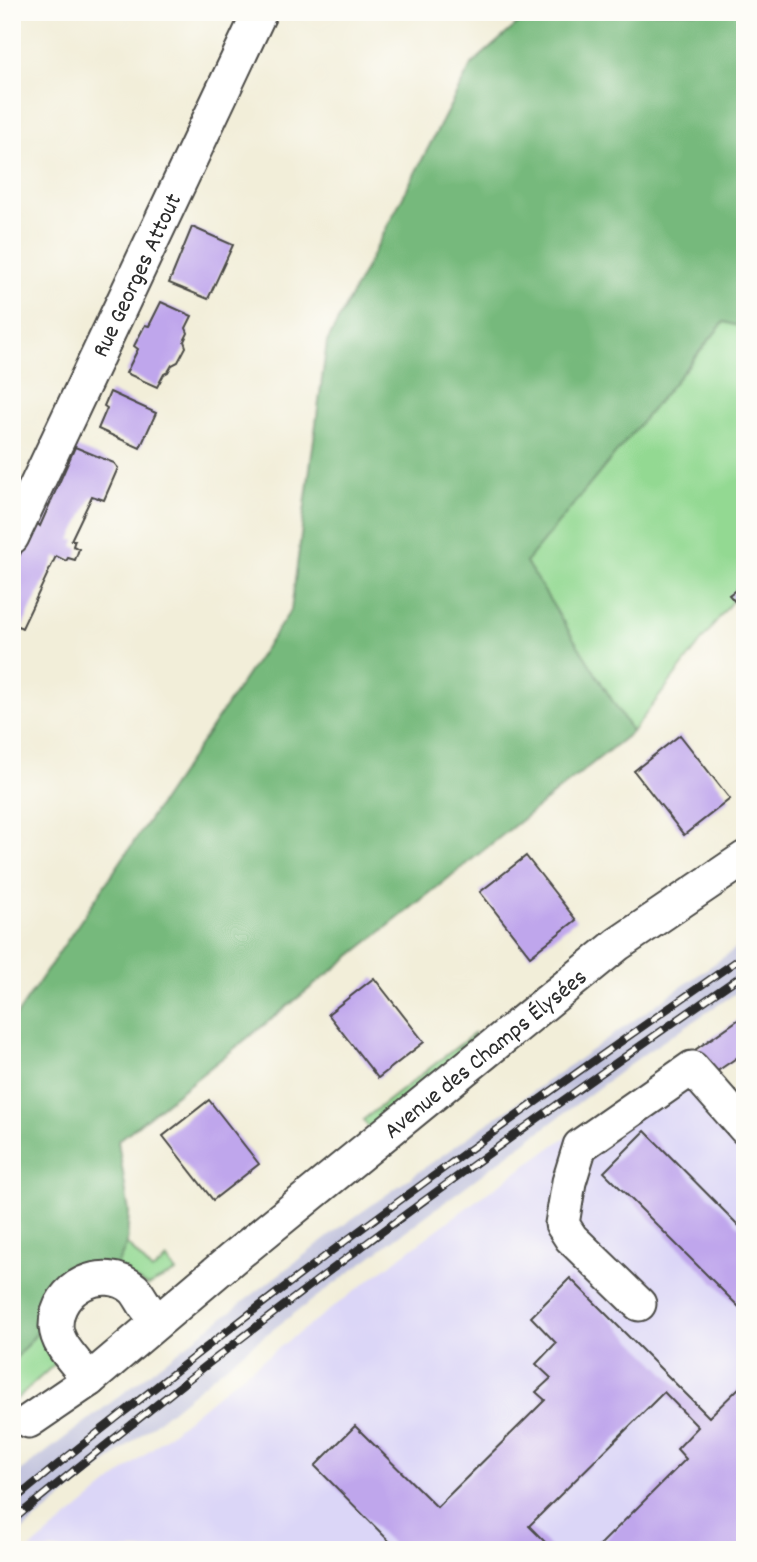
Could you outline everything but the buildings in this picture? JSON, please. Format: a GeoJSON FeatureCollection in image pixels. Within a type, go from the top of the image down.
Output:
{"type":"FeatureCollection","features":[{"type":"Feature","properties":{"kind":"street","name":"Rue Georges Attout"},"geometry":{"type":"LineString","coordinates":[[12,537],[260,12]]}},
{"type":"Feature","properties":{"kind":"street","name":"Avenue des Champs Élysées"},"geometry":{"type":"LineString","coordinates":[[83,1372],[233,1258],[618,944],[745,859]]}},
{"type":"Feature","properties":{"kind":"street"},"geometry":{"type":"LineString","coordinates":[[639,1304],[571,1238],[562,1224],[569,1182],[580,1146],[692,1068],[745,1128]]}},
{"type":"Feature","properties":{"kind":"street","name":"Avenue des Champs Élysées"},"geometry":{"type":"LineString","coordinates":[[21,1430],[83,1372],[146,1307],[233,1258]]}},
{"type":"Feature","properties":{"kind":"street"},"geometry":{"type":"LineString","coordinates":[[83,1372],[63,1348],[56,1327],[60,1306],[73,1288],[93,1278],[114,1279],[134,1289],[146,1307]]}},
{"type":"Feature","properties":{"kind":"shaded area"},"geometry":{"type":"Polygon","coordinates":[[[745,942],[745,987],[644,1054],[252,1345],[12,1539],[12,1478],[349,1221],[745,942]]]}},
{"type":"Feature","properties":{"kind":"shaded area"},"geometry":{"type":"Polygon","coordinates":[[[669,1064],[745,1144],[745,1550],[29,1550],[229,1385],[470,1205],[669,1064]]]}},
{"type":"Feature","properties":{"kind":"green space"},"geometry":{"type":"Polygon","coordinates":[[[531,12],[745,12],[745,328],[724,322],[526,562],[632,732],[118,1141],[129,1212],[127,1244],[115,1269],[53,1299],[37,1333],[12,1362],[12,1022],[291,610],[327,342],[472,64],[531,12]]]}},
{"type":"Feature","properties":{"kind":"green space"},"geometry":{"type":"Polygon","coordinates":[[[724,321],[745,328],[745,584],[632,732],[525,562],[724,321]]]}},
{"type":"Feature","properties":{"kind":"green space"},"geometry":{"type":"Polygon","coordinates":[[[475,1033],[476,1042],[370,1129],[363,1120],[475,1033]]]}},
{"type":"Feature","properties":{"kind":"green space"},"geometry":{"type":"Polygon","coordinates":[[[127,1244],[152,1271],[167,1259],[176,1272],[148,1286],[115,1269],[127,1244]]]}},
{"type":"Feature","properties":{"kind":"green space"},"geometry":{"type":"Polygon","coordinates":[[[52,1299],[57,1362],[12,1403],[12,1363],[37,1333],[52,1299]]]}},
{"type":"Feature","properties":{"kind":"railway"},"geometry":{"type":"LineString","coordinates":[[12,1502],[224,1333],[371,1222],[745,955]]}},
{"type":"Feature","properties":{"kind":"railway"},"geometry":{"type":"LineString","coordinates":[[12,1521],[232,1346],[376,1236],[745,973]]}}]}
